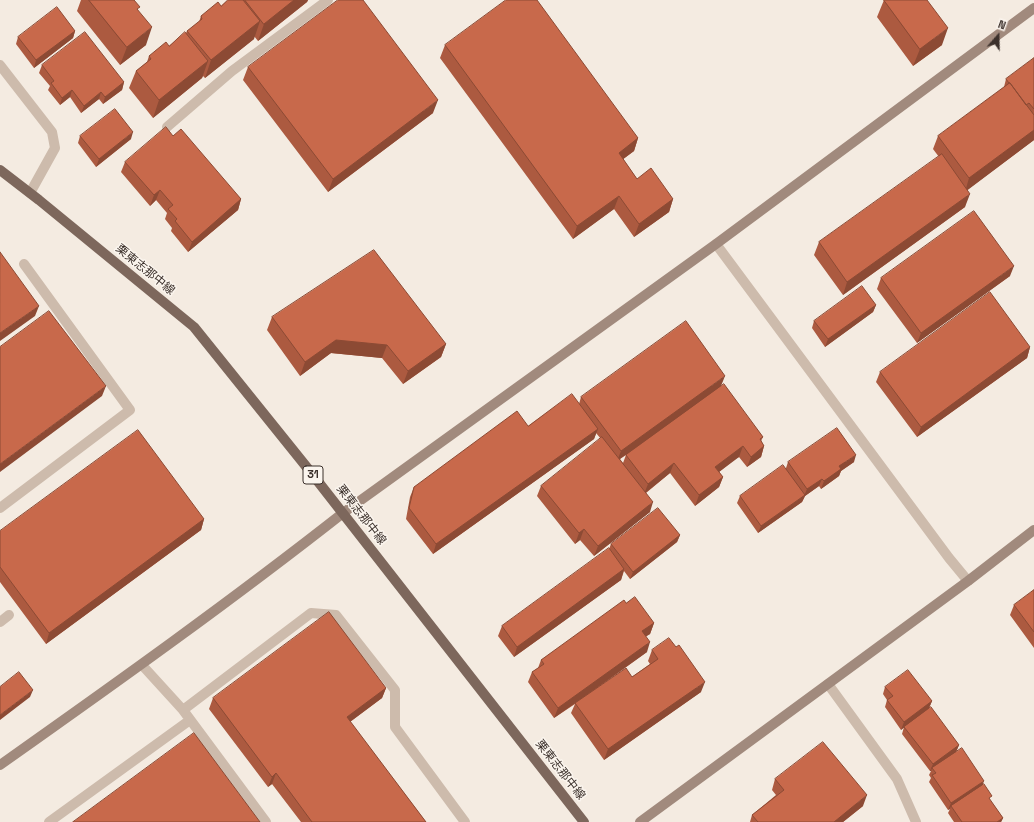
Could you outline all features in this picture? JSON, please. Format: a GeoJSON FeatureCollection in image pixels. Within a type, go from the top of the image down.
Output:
{"type":"FeatureCollection","features":[{"type":"Feature","properties":{"kind":"main road","name":"栗東志那中線"},"geometry":{"type":"LineString","coordinates":[[0,170],[194,327],[343,513],[584,822]]}},
{"type":"Feature","properties":{"kind":"street"},"geometry":{"type":"LineString","coordinates":[[166,127],[232,71],[328,0]]}},
{"type":"Feature","properties":{"kind":"street"},"geometry":{"type":"LineString","coordinates":[[0,765],[142,665],[294,552],[343,513],[716,244],[1034,8]]}},
{"type":"Feature","properties":{"kind":"street"},"geometry":{"type":"LineString","coordinates":[[0,65],[52,132],[55,148],[30,193]]}},
{"type":"Feature","properties":{"kind":"street"},"geometry":{"type":"LineString","coordinates":[[716,244],[944,551],[968,581]]}},
{"type":"Feature","properties":{"kind":"street"},"geometry":{"type":"LineString","coordinates":[[0,508],[130,410],[24,264]]}},
{"type":"Feature","properties":{"kind":"street"},"geometry":{"type":"LineString","coordinates":[[640,822],[968,581],[1034,530]]}},
{"type":"Feature","properties":{"kind":"street"},"geometry":{"type":"LineString","coordinates":[[183,710],[311,613],[336,615],[395,690],[395,727],[465,822]]}},
{"type":"Feature","properties":{"kind":"street"},"geometry":{"type":"LineString","coordinates":[[0,622],[9,615]]}},
{"type":"Feature","properties":{"kind":"street"},"geometry":{"type":"LineString","coordinates":[[142,665],[183,710],[266,822]]}},
{"type":"Feature","properties":{"kind":"street"},"geometry":{"type":"LineString","coordinates":[[828,684],[897,779],[916,822]]}},
{"type":"Feature","properties":{"kind":"street"},"geometry":{"type":"LineString","coordinates":[[49,822],[190,720]]}},
{"type":"Feature","properties":{"kind":"building"},"geometry":{"type":"Polygon","coordinates":[[[89,0],[134,0],[140,7],[137,9],[152,27],[127,47],[89,0]]]}},
{"type":"Feature","properties":{"kind":"building"},"geometry":{"type":"Polygon","coordinates":[[[228,0],[243,0],[260,21],[211,60],[187,31],[202,19],[201,16],[218,2],[221,6],[228,0]]]}},
{"type":"Feature","properties":{"kind":"building"},"geometry":{"type":"Polygon","coordinates":[[[245,0],[294,0],[264,24],[245,0]]]}},
{"type":"Feature","properties":{"kind":"building"},"geometry":{"type":"Polygon","coordinates":[[[338,0],[363,0],[438,100],[333,179],[248,67],[338,0]]]}},
{"type":"Feature","properties":{"kind":"building"},"geometry":{"type":"Polygon","coordinates":[[[506,0],[537,0],[638,138],[619,153],[637,179],[651,168],[673,199],[639,224],[619,196],[577,226],[445,45],[506,0]]]}},
{"type":"Feature","properties":{"kind":"building"},"geometry":{"type":"Polygon","coordinates":[[[884,0],[927,0],[948,28],[920,49],[884,0]]]}},
{"type":"Feature","properties":{"kind":"building"},"geometry":{"type":"Polygon","coordinates":[[[57,7],[75,31],[36,60],[18,37],[57,7]]]}},
{"type":"Feature","properties":{"kind":"building"},"geometry":{"type":"Polygon","coordinates":[[[85,32],[124,82],[105,97],[101,92],[84,106],[72,90],[62,98],[51,83],[54,81],[42,65],[85,32]]]}},
{"type":"Feature","properties":{"kind":"building"},"geometry":{"type":"Polygon","coordinates":[[[185,32],[208,61],[159,100],[136,71],[151,59],[149,56],[166,42],[169,46],[185,32]]]}},
{"type":"Feature","properties":{"kind":"building"},"geometry":{"type":"Polygon","coordinates":[[[1034,58],[1034,109],[1029,103],[1026,105],[1006,79],[1034,58]]]}},
{"type":"Feature","properties":{"kind":"building"},"geometry":{"type":"Polygon","coordinates":[[[1010,83],[1034,115],[1034,130],[969,178],[938,136],[1010,83]]]}},
{"type":"Feature","properties":{"kind":"building"},"geometry":{"type":"Polygon","coordinates":[[[115,109],[133,132],[99,159],[80,136],[115,109]]]}},
{"type":"Feature","properties":{"kind":"building"},"geometry":{"type":"Polygon","coordinates":[[[166,127],[173,136],[181,129],[241,199],[192,242],[175,221],[177,219],[168,209],[173,205],[160,190],[154,195],[125,162],[166,127]]]}},
{"type":"Feature","properties":{"kind":"building"},"geometry":{"type":"Polygon","coordinates":[[[942,154],[970,194],[847,282],[819,242],[942,154]]]}},
{"type":"Feature","properties":{"kind":"building"},"geometry":{"type":"Polygon","coordinates":[[[974,211],[1014,266],[921,333],[881,278],[974,211]]]}},
{"type":"Feature","properties":{"kind":"building"},"geometry":{"type":"Polygon","coordinates":[[[374,250],[446,344],[408,371],[387,345],[336,340],[305,362],[272,317],[374,250]]]}},
{"type":"Feature","properties":{"kind":"building"},"geometry":{"type":"Polygon","coordinates":[[[0,252],[39,306],[0,333],[0,252]]]}},
{"type":"Feature","properties":{"kind":"building"},"geometry":{"type":"Polygon","coordinates":[[[862,286],[876,305],[828,339],[814,321],[862,286]]]}},
{"type":"Feature","properties":{"kind":"building"},"geometry":{"type":"Polygon","coordinates":[[[990,292],[1030,347],[921,427],[880,372],[990,292]]]}},
{"type":"Feature","properties":{"kind":"building"},"geometry":{"type":"Polygon","coordinates":[[[49,311],[106,386],[0,464],[0,347],[49,311]]]}},
{"type":"Feature","properties":{"kind":"building"},"geometry":{"type":"Polygon","coordinates":[[[686,321],[725,376],[621,451],[581,397],[686,321]]]}},
{"type":"Feature","properties":{"kind":"building"},"geometry":{"type":"Polygon","coordinates":[[[724,384],[763,437],[760,439],[764,446],[751,457],[743,446],[715,467],[723,477],[699,495],[674,463],[648,484],[626,455],[724,384]]]}},
{"type":"Feature","properties":{"kind":"building"},"geometry":{"type":"Polygon","coordinates":[[[572,394],[598,429],[436,544],[409,508],[414,487],[517,411],[528,426],[572,394]]]}},
{"type":"Feature","properties":{"kind":"building"},"geometry":{"type":"Polygon","coordinates":[[[837,428],[856,455],[839,466],[841,469],[824,481],[822,479],[807,489],[788,462],[837,428]]]}},
{"type":"Feature","properties":{"kind":"building"},"geometry":{"type":"Polygon","coordinates":[[[138,430],[204,519],[49,633],[0,567],[0,531],[138,430]]]}},
{"type":"Feature","properties":{"kind":"building"},"geometry":{"type":"Polygon","coordinates":[[[602,437],[653,502],[598,546],[584,529],[579,533],[541,486],[602,437]]]}},
{"type":"Feature","properties":{"kind":"building"},"geometry":{"type":"Polygon","coordinates":[[[783,465],[805,495],[761,526],[740,496],[783,465]]]}},
{"type":"Feature","properties":{"kind":"building"},"geometry":{"type":"Polygon","coordinates":[[[658,508],[680,535],[633,572],[611,544],[658,508]]]}},
{"type":"Feature","properties":{"kind":"building"},"geometry":{"type":"Polygon","coordinates":[[[609,548],[624,569],[517,647],[502,626],[609,548]]]}},
{"type":"Feature","properties":{"kind":"building"},"geometry":{"type":"Polygon","coordinates":[[[1034,590],[1034,632],[1014,605],[1034,590]]]}},
{"type":"Feature","properties":{"kind":"building"},"geometry":{"type":"Polygon","coordinates":[[[635,597],[654,623],[642,631],[650,642],[558,708],[532,672],[544,664],[541,660],[624,600],[626,603],[635,597]]]}},
{"type":"Feature","properties":{"kind":"building"},"geometry":{"type":"Polygon","coordinates":[[[329,612],[386,688],[347,717],[426,822],[312,822],[276,773],[272,777],[213,698],[329,612]]]}},
{"type":"Feature","properties":{"kind":"building"},"geometry":{"type":"Polygon","coordinates":[[[669,638],[676,647],[679,645],[705,682],[608,749],[575,703],[626,668],[632,677],[658,659],[652,650],[669,638]]]}},
{"type":"Feature","properties":{"kind":"building"},"geometry":{"type":"Polygon","coordinates":[[[908,670],[932,701],[904,722],[887,700],[893,696],[885,687],[908,670]]]}},
{"type":"Feature","properties":{"kind":"building"},"geometry":{"type":"Polygon","coordinates":[[[19,672],[33,690],[0,715],[0,687],[19,672]]]}},
{"type":"Feature","properties":{"kind":"building"},"geometry":{"type":"Polygon","coordinates":[[[931,707],[959,745],[933,764],[904,727],[931,707]]]}},
{"type":"Feature","properties":{"kind":"building"},"geometry":{"type":"Polygon","coordinates":[[[194,733],[260,822],[73,822],[194,733]]]}},
{"type":"Feature","properties":{"kind":"building"},"geometry":{"type":"Polygon","coordinates":[[[823,742],[867,795],[834,822],[758,822],[752,815],[784,790],[775,779],[823,742]]]}},
{"type":"Feature","properties":{"kind":"building"},"geometry":{"type":"Polygon","coordinates":[[[962,748],[984,781],[951,803],[932,775],[936,773],[932,768],[962,748]]]}},
{"type":"Feature","properties":{"kind":"building"},"geometry":{"type":"Polygon","coordinates":[[[984,784],[992,796],[989,798],[1003,818],[997,822],[962,822],[951,806],[984,784]]]}}]}
